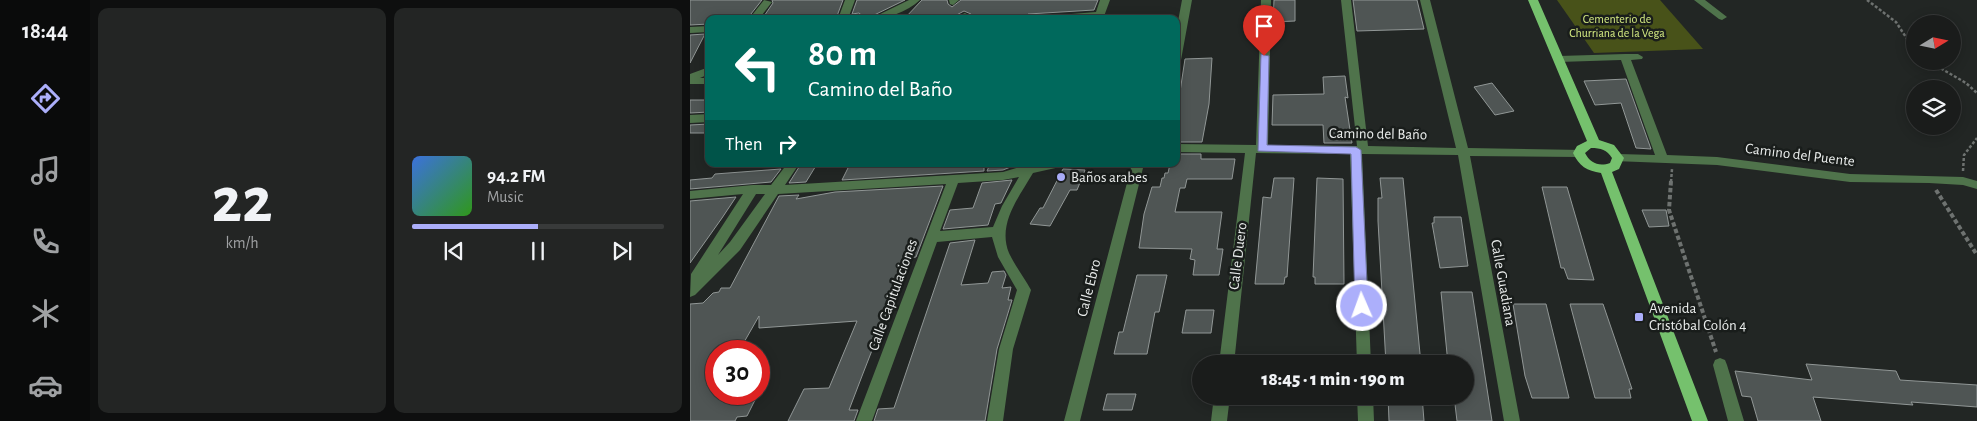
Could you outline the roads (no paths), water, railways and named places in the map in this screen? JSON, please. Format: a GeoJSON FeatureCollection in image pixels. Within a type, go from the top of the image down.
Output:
{"type":"FeatureCollection","features":[{"type":"Feature","properties":{"kind":"main road"},"geometry":{"type":"LineString","coordinates":[[1533,0],[1594,143]]}},
{"type":"Feature","properties":{"kind":"main road"},"geometry":{"type":"LineString","coordinates":[[1594,143],[1612,149],[1618,158],[1615,166],[1605,169],[1587,164],[1579,153],[1584,146],[1594,143]]}},
{"type":"Feature","properties":{"kind":"main road"},"geometry":{"type":"LineString","coordinates":[[1605,169],[1700,421]]}},
{"type":"Feature","properties":{"kind":"street"},"geometry":{"type":"LineString","coordinates":[[844,15],[850,0]]}},
{"type":"Feature","properties":{"kind":"street"},"geometry":{"type":"LineString","coordinates":[[885,15],[915,0]]}},
{"type":"Feature","properties":{"kind":"street"},"geometry":{"type":"LineString","coordinates":[[1100,15],[1105,0]]}},
{"type":"Feature","properties":{"kind":"street"},"geometry":{"type":"LineString","coordinates":[[1180,38],[1187,0]]}},
{"type":"Feature","properties":{"kind":"street","name":"Calle Duero"},"geometry":{"type":"LineString","coordinates":[[1227,355],[1256,149],[1266,0]]}},
{"type":"Feature","properties":{"kind":"street"},"geometry":{"type":"LineString","coordinates":[[1346,0],[1359,150],[1364,355]]}},
{"type":"Feature","properties":{"kind":"street","name":"Calle Guadiana"},"geometry":{"type":"LineString","coordinates":[[1424,0],[1463,151],[1512,421]]}},
{"type":"Feature","properties":{"kind":"street"},"geometry":{"type":"LineString","coordinates":[[1699,0],[1722,17]]}},
{"type":"Feature","properties":{"kind":"street"},"geometry":{"type":"LineString","coordinates":[[757,15],[767,2]]}},
{"type":"Feature","properties":{"kind":"street"},"geometry":{"type":"LineString","coordinates":[[899,15],[904,7]]}},
{"type":"Feature","properties":{"kind":"street"},"geometry":{"type":"LineString","coordinates":[[690,30],[705,28]]}},
{"type":"Feature","properties":{"kind":"street"},"geometry":{"type":"LineString","coordinates":[[1625,57],[1667,158]]}},
{"type":"Feature","properties":{"kind":"street"},"geometry":{"type":"LineString","coordinates":[[1559,59],[1638,57]]}},
{"type":"Feature","properties":{"kind":"street"},"geometry":{"type":"LineString","coordinates":[[691,82],[705,73]]}},
{"type":"Feature","properties":{"kind":"street"},"geometry":{"type":"LineString","coordinates":[[691,82],[705,81]]}},
{"type":"Feature","properties":{"kind":"street"},"geometry":{"type":"LineString","coordinates":[[690,119],[705,118]]}},
{"type":"Feature","properties":{"kind":"street","name":"Camino del Baño"},"geometry":{"type":"LineString","coordinates":[[1180,148],[1579,153]]}},
{"type":"Feature","properties":{"kind":"street","name":"Camino del Puente"},"geometry":{"type":"LineString","coordinates":[[1618,158],[1717,161],[1850,178],[1929,179],[1963,181],[1977,185]]}},
{"type":"Feature","properties":{"kind":"street"},"geometry":{"type":"LineString","coordinates":[[690,290],[735,246],[791,167]]}},
{"type":"Feature","properties":{"kind":"street","name":"Calle Ebro"},"geometry":{"type":"LineString","coordinates":[[1072,421],[1137,167]]}},
{"type":"Feature","properties":{"kind":"street"},"geometry":{"type":"LineString","coordinates":[[690,195],[1004,176],[1031,168]]}},
{"type":"Feature","properties":{"kind":"street"},"geometry":{"type":"LineString","coordinates":[[996,421],[1006,348],[1024,290],[1000,246],[998,232],[1009,202],[1031,168]]}},
{"type":"Feature","properties":{"kind":"street","name":"Calle Capitulaciones"},"geometry":{"type":"LineString","coordinates":[[864,421],[953,180]]}},
{"type":"Feature","properties":{"kind":"street"},"geometry":{"type":"LineString","coordinates":[[690,290],[700,270],[753,190]]}},
{"type":"Feature","properties":{"kind":"street"},"geometry":{"type":"LineString","coordinates":[[932,237],[998,232]]}},
{"type":"Feature","properties":{"kind":"street"},"geometry":{"type":"LineString","coordinates":[[1720,365],[1736,421]]}},
{"type":"Feature","properties":{"kind":"street"},"geometry":{"type":"LineString","coordinates":[[1219,421],[1221,405]]}},
{"type":"Feature","properties":{"kind":"street"},"geometry":{"type":"LineString","coordinates":[[1365,405],[1366,421]]}},
{"type":"Feature","properties":{"kind":"place","name":"Baños arabes"},"geometry":{"type":"Point","coordinates":[1061,177]}},
{"type":"Feature","properties":{"kind":"place","name":"Avenida Cristóbal Colón 4"},"geometry":{"type":"Point","coordinates":[1639,317]}},
{"type":"Feature","properties":{"kind":"park label","name":"Cementerio de Churriana de la Vega"},"geometry":{"type":"Point","coordinates":[1617,26]}}]}
